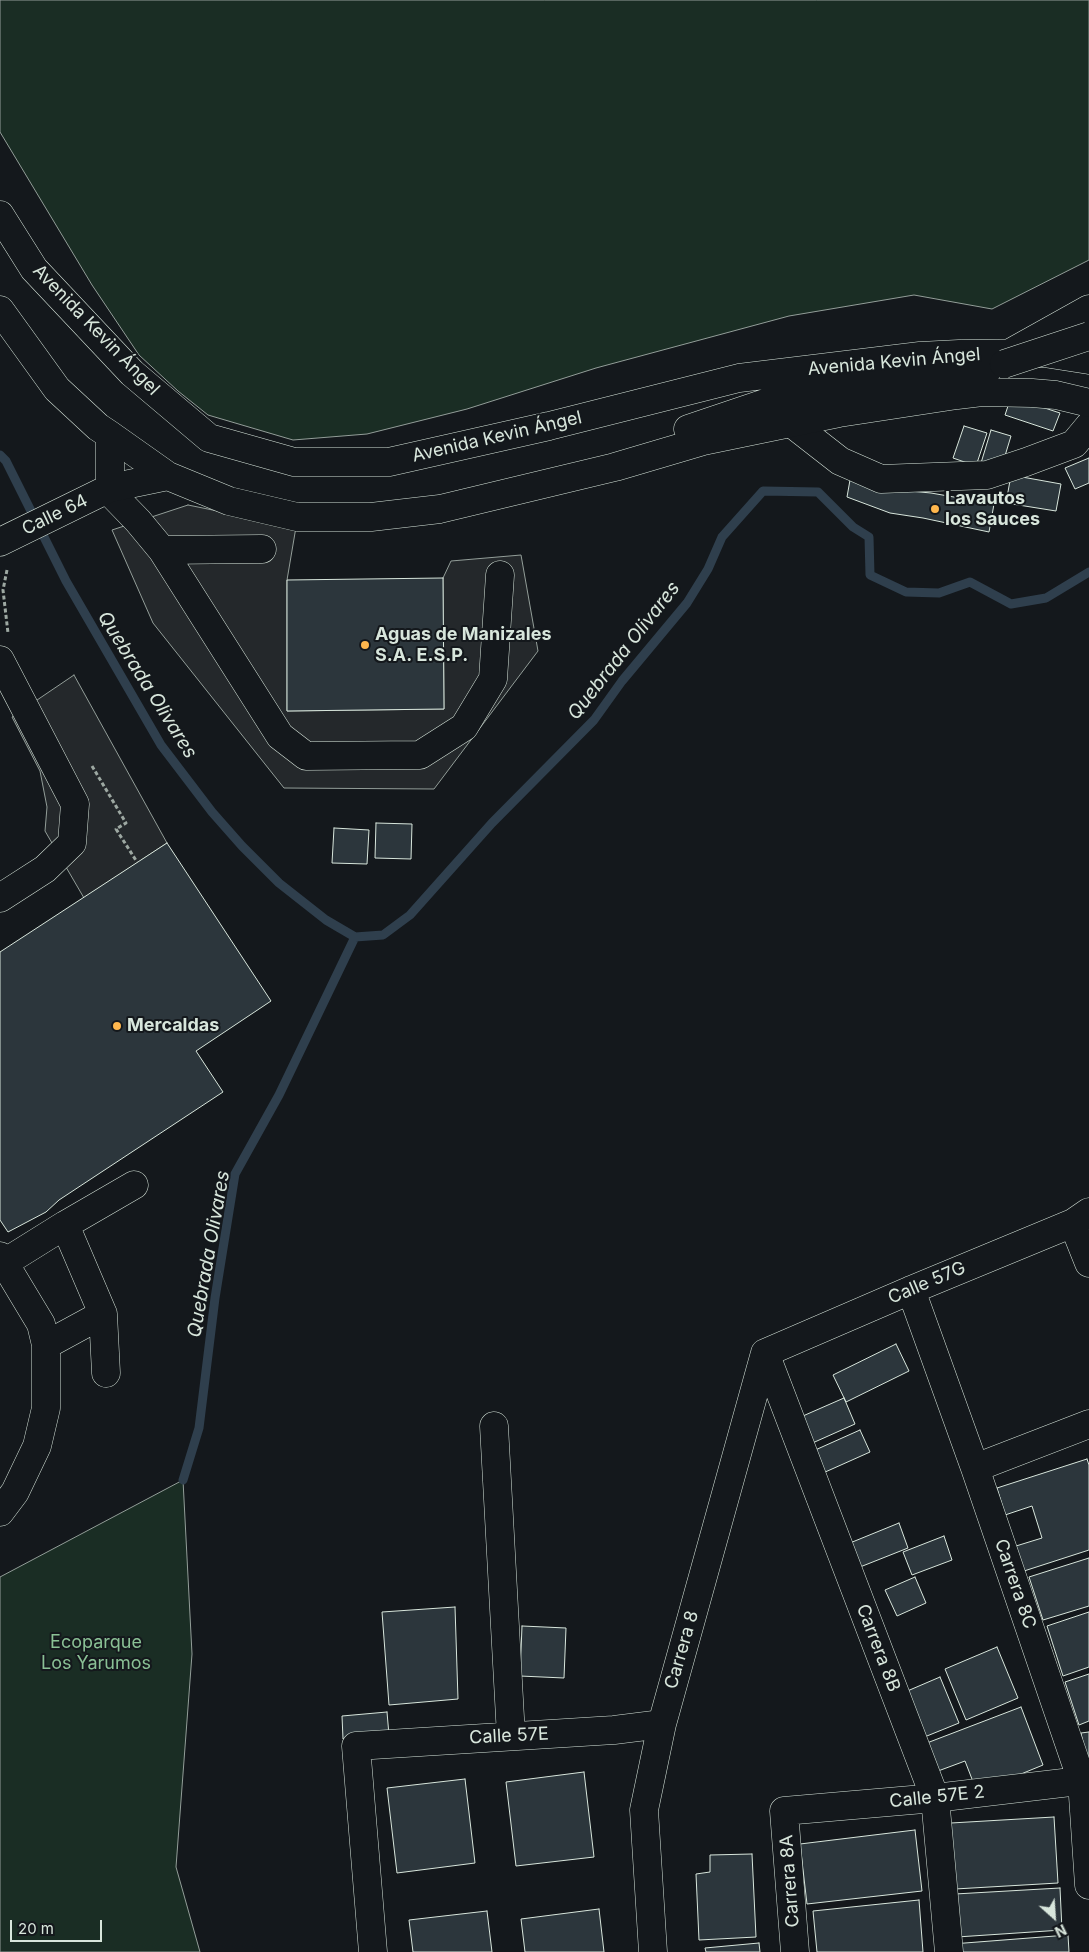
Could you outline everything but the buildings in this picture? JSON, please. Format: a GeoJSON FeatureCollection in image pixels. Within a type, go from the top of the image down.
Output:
{"type":"FeatureCollection","features":[{"type":"Feature","properties":{"kind":"main road","name":"Avenida Kevin Ángel"},"geometry":{"type":"LineString","coordinates":[[0,215],[34,269],[132,373],[210,438],[294,462],[389,462],[549,426],[739,378],[920,356],[1013,357],[1062,355],[1089,360]]}},
{"type":"Feature","properties":{"kind":"main road"},"geometry":{"type":"LineString","coordinates":[[1013,357],[1089,309]]}},
{"type":"Feature","properties":{"kind":"main road"},"geometry":{"type":"LineString","coordinates":[[0,310],[57,389],[104,431],[168,476],[229,501],[297,517],[372,517],[440,509],[614,467],[703,441],[790,422],[982,392],[1056,395],[1089,403]]}},
{"type":"Feature","properties":{"kind":"main road"},"geometry":{"type":"LineString","coordinates":[[515,491],[783,397],[835,388],[980,370],[1013,357],[1081,341]]}},
{"type":"Feature","properties":{"kind":"main road"},"geometry":{"type":"LineString","coordinates":[[790,422],[840,461],[881,479],[987,475],[1074,444],[1089,426]]}},
{"type":"Feature","properties":{"kind":"main road"},"geometry":{"type":"LineString","coordinates":[[104,431],[104,491],[138,521],[162,550],[280,736],[306,756],[420,755],[464,727],[494,679],[500,575]]}},
{"type":"Feature","properties":{"kind":"main road","name":"Calle 64"},"geometry":{"type":"LineString","coordinates":[[7,539],[104,491],[168,476]]}},
{"type":"Feature","properties":{"kind":"main road"},"geometry":{"type":"LineString","coordinates":[[162,550],[262,549]]}},
{"type":"Feature","properties":{"kind":"main road"},"geometry":{"type":"LineString","coordinates":[[0,660],[75,804],[72,843],[45,869],[0,898]]}},
{"type":"Feature","properties":{"kind":"main road"},"geometry":{"type":"LineString","coordinates":[[0,1512],[15,1492],[37,1446],[46,1408],[46,1345],[41,1324],[2,1260],[134,1185]]}},
{"type":"Feature","properties":{"kind":"main road"},"geometry":{"type":"LineString","coordinates":[[1081,1217],[1088,1259]]}},
{"type":"Feature","properties":{"kind":"main road","name":"Calle 57G"},"geometry":{"type":"LineString","coordinates":[[765,1354],[1081,1217]]}},
{"type":"Feature","properties":{"kind":"main road"},"geometry":{"type":"LineString","coordinates":[[65,1225],[103,1314],[106,1372]]}},
{"type":"Feature","properties":{"kind":"main road","name":"Carrera 8C"},"geometry":{"type":"LineString","coordinates":[[910,1290],[1086,1780],[1089,1884]]}},
{"type":"Feature","properties":{"kind":"main road"},"geometry":{"type":"LineString","coordinates":[[46,1345],[103,1314]]}},
{"type":"Feature","properties":{"kind":"main road","name":"Carrera 8"},"geometry":{"type":"LineString","coordinates":[[653,1952],[644,1810],[662,1724],[765,1354]]}},
{"type":"Feature","properties":{"kind":"main road","name":"Carrera 8B"},"geometry":{"type":"LineString","coordinates":[[765,1354],[935,1798],[948,1952]]}},
{"type":"Feature","properties":{"kind":"main road"},"geometry":{"type":"LineString","coordinates":[[975,1468],[1089,1424]]}},
{"type":"Feature","properties":{"kind":"main road"},"geometry":{"type":"LineString","coordinates":[[494,1426],[511,1736]]}},
{"type":"Feature","properties":{"kind":"main road","name":"Calle 57E"},"geometry":{"type":"LineString","coordinates":[[372,1952],[356,1746],[614,1730],[662,1724]]}},
{"type":"Feature","properties":{"kind":"main road","name":"Calle 57E 2"},"geometry":{"type":"LineString","coordinates":[[784,1810],[935,1798],[1086,1780]]}},
{"type":"Feature","properties":{"kind":"main road","name":"Carrera 8A"},"geometry":{"type":"LineString","coordinates":[[784,1810],[795,1952]]}},
{"type":"Feature","properties":{"kind":"green space"},"geometry":{"type":"Polygon","coordinates":[[[0,0],[1089,0],[1089,260],[992,309],[914,295],[789,316],[596,368],[467,409],[367,434],[293,440],[208,415],[178,391],[139,355],[92,285],[0,132],[0,0]]]}},
{"type":"Feature","properties":{"kind":"green space","name":"Ecoparque Los Yarumos"},"geometry":{"type":"Polygon","coordinates":[[[183,1480],[192,1654],[176,1867],[200,1952],[0,1952],[0,1577],[183,1480]]]}},
{"type":"Feature","properties":{"kind":"shaded area"},"geometry":{"type":"Polygon","coordinates":[[[188,505],[296,527],[287,580],[287,711],[444,709],[443,578],[451,561],[521,555],[538,651],[434,789],[284,788],[153,623],[112,530],[188,505]]]}},
{"type":"Feature","properties":{"kind":"shaded area"},"geometry":{"type":"Polygon","coordinates":[[[74,675],[167,843],[84,898],[45,831],[47,807],[40,771],[12,717],[74,675]]]}},
{"type":"Feature","properties":{"kind":"waterway","name":"Quebrada Olivares"},"geometry":{"type":"LineString","coordinates":[[0,455],[6,461],[66,581],[161,745],[212,812],[242,846],[279,883],[326,920],[355,937],[383,935],[410,915],[492,823],[594,720],[622,681],[687,603],[708,569],[722,537],[763,491],[818,492],[853,527],[869,537],[870,575],[906,592],[939,593],[970,582],[1011,604],[1046,598],[1089,572]]}},
{"type":"Feature","properties":{"kind":"waterway","name":"Quebrada Olivares"},"geometry":{"type":"LineString","coordinates":[[183,1480],[199,1428],[215,1298],[235,1174],[279,1095],[355,937]]}},
{"type":"Feature","properties":{"kind":"place","name":"Lavautos los Sauces"},"geometry":{"type":"Point","coordinates":[935,509]}},
{"type":"Feature","properties":{"kind":"place","name":"Aguas de Manizales S.A. E.S.P."},"geometry":{"type":"Point","coordinates":[365,645]}},
{"type":"Feature","properties":{"kind":"place","name":"Mercaldas"},"geometry":{"type":"Point","coordinates":[117,1026]}}]}
